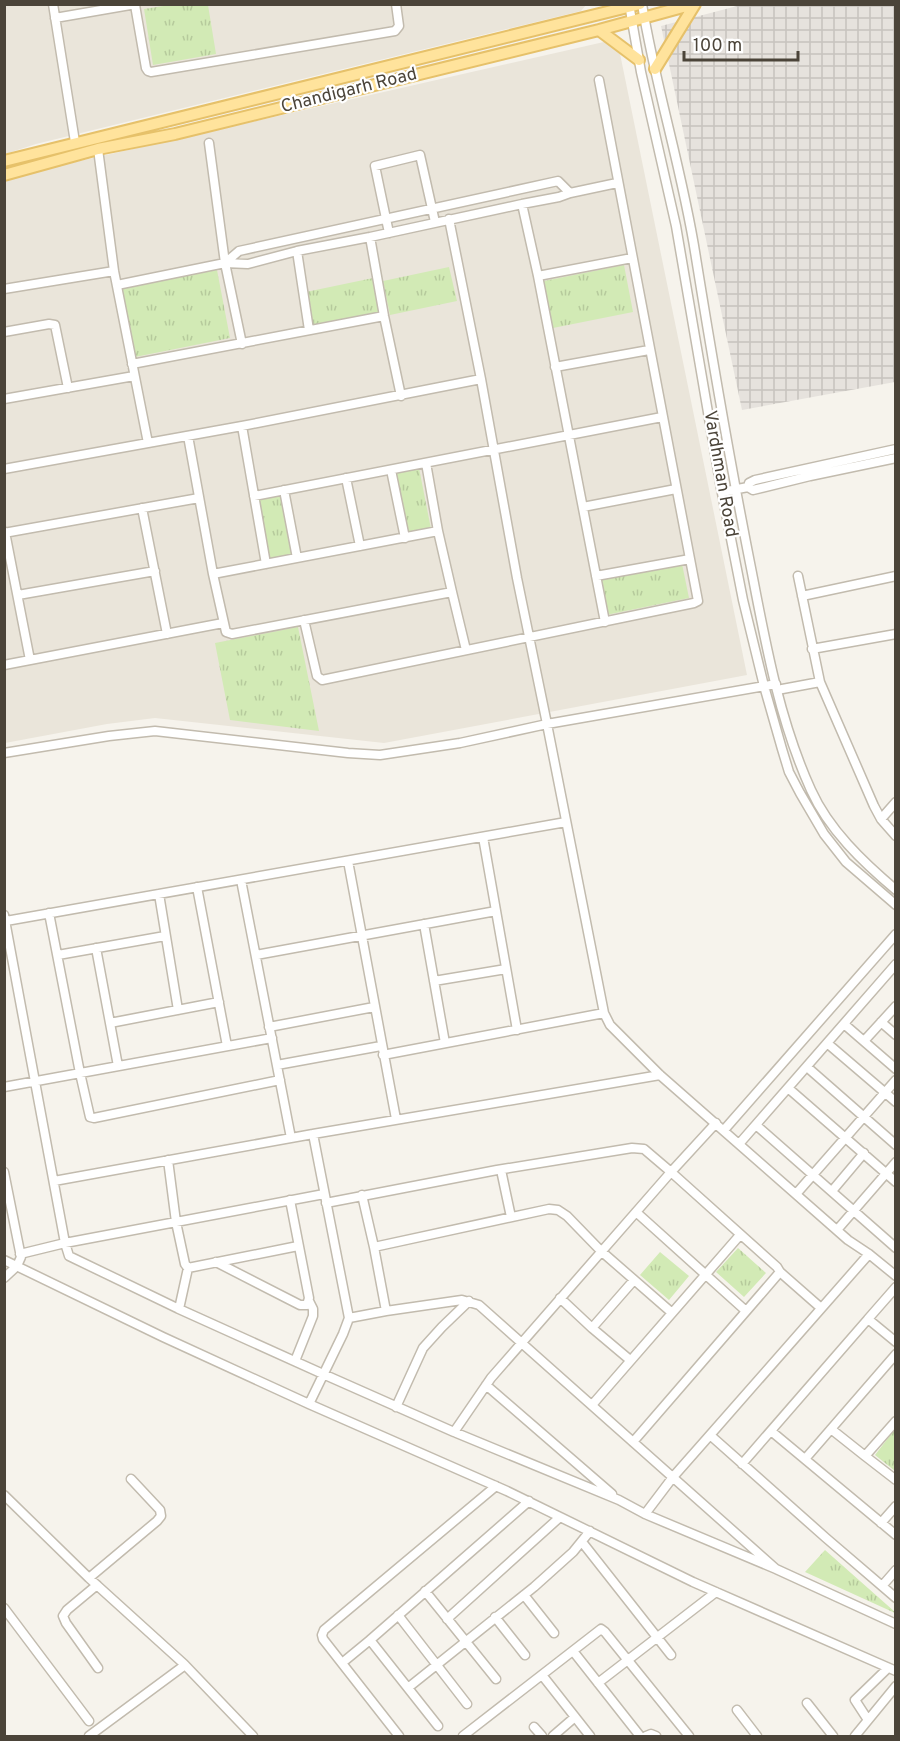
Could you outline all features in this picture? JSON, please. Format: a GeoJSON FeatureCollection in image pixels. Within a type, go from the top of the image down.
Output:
{"type":"FeatureCollection","features":[{"type":"Feature","properties":{"kind":"main road"},"geometry":{"type":"LineString","coordinates":[[597,15],[603,4]]}},
{"type":"Feature","properties":{"kind":"main road"},"geometry":{"type":"LineString","coordinates":[[655,69],[694,4]]}},
{"type":"Feature","properties":{"kind":"main road","name":"Chandigarh Road"},"geometry":{"type":"LineString","coordinates":[[4,175],[98,149],[175,134],[599,30],[694,4]]}},
{"type":"Feature","properties":{"kind":"main road","name":"Chandigarh Road"},"geometry":{"type":"LineString","coordinates":[[4,161],[635,5]]}},
{"type":"Feature","properties":{"kind":"main road"},"geometry":{"type":"LineString","coordinates":[[599,30],[639,60]]}},
{"type":"Feature","properties":{"kind":"street"},"geometry":{"type":"LineString","coordinates":[[53,4],[75,142]]}},
{"type":"Feature","properties":{"kind":"street"},"geometry":{"type":"LineString","coordinates":[[56,18],[136,5],[146,68],[152,72],[395,31],[399,26],[396,4]]}},
{"type":"Feature","properties":{"kind":"street","name":"Vardhman Road"},"geometry":{"type":"LineString","coordinates":[[635,5],[644,17],[696,255],[735,490],[776,687],[795,751],[822,810],[868,866],[896,890]]}},
{"type":"Feature","properties":{"kind":"street","name":"Vardhman Road"},"geometry":{"type":"LineString","coordinates":[[635,5],[631,21],[676,226],[722,492],[743,600],[764,686],[789,772],[824,834],[846,862],[896,905]]}},
{"type":"Feature","properties":{"kind":"street"},"geometry":{"type":"LineString","coordinates":[[304,620],[317,676],[322,680],[698,601],[599,80]]}},
{"type":"Feature","properties":{"kind":"street"},"geometry":{"type":"LineString","coordinates":[[209,143],[225,263],[242,344]]}},
{"type":"Feature","properties":{"kind":"street"},"geometry":{"type":"LineString","coordinates":[[98,149],[114,271],[148,443]]}},
{"type":"Feature","properties":{"kind":"street"},"geometry":{"type":"LineString","coordinates":[[389,233],[375,166],[420,155],[435,222]]}},
{"type":"Feature","properties":{"kind":"street"},"geometry":{"type":"LineString","coordinates":[[225,263],[239,251],[558,181],[570,193]]}},
{"type":"Feature","properties":{"kind":"street"},"geometry":{"type":"LineString","coordinates":[[117,285],[225,263],[248,264],[297,251],[617,183]]}},
{"type":"Feature","properties":{"kind":"street"},"geometry":{"type":"LineString","coordinates":[[522,204],[605,622]]}},
{"type":"Feature","properties":{"kind":"street"},"geometry":{"type":"LineString","coordinates":[[449,219],[604,1013],[610,1024],[660,1075],[848,1240],[896,1276]]}},
{"type":"Feature","properties":{"kind":"street"},"geometry":{"type":"LineString","coordinates":[[370,237],[401,396]]}},
{"type":"Feature","properties":{"kind":"street"},"geometry":{"type":"LineString","coordinates":[[297,251],[309,330]]}},
{"type":"Feature","properties":{"kind":"street"},"geometry":{"type":"LineString","coordinates":[[538,276],[632,258]]}},
{"type":"Feature","properties":{"kind":"street"},"geometry":{"type":"LineString","coordinates":[[4,289],[114,271]]}},
{"type":"Feature","properties":{"kind":"street"},"geometry":{"type":"LineString","coordinates":[[132,364],[384,316]]}},
{"type":"Feature","properties":{"kind":"street"},"geometry":{"type":"LineString","coordinates":[[4,333],[50,324],[55,326],[68,388]]}},
{"type":"Feature","properties":{"kind":"street"},"geometry":{"type":"LineString","coordinates":[[555,367],[649,350]]}},
{"type":"Feature","properties":{"kind":"street"},"geometry":{"type":"LineString","coordinates":[[4,399],[134,376]]}},
{"type":"Feature","properties":{"kind":"street"},"geometry":{"type":"LineString","coordinates":[[4,469],[401,396],[481,379]]}},
{"type":"Feature","properties":{"kind":"street"},"geometry":{"type":"LineString","coordinates":[[254,496],[662,417]]}},
{"type":"Feature","properties":{"kind":"street"},"geometry":{"type":"LineString","coordinates":[[242,426],[266,564]]}},
{"type":"Feature","properties":{"kind":"street"},"geometry":{"type":"LineString","coordinates":[[188,436],[226,632],[232,634],[452,592]]}},
{"type":"Feature","properties":{"kind":"street"},"geometry":{"type":"LineString","coordinates":[[748,487],[749,483],[755,480],[896,448]]}},
{"type":"Feature","properties":{"kind":"street"},"geometry":{"type":"LineString","coordinates":[[722,492],[748,487],[753,490],[896,458]]}},
{"type":"Feature","properties":{"kind":"street"},"geometry":{"type":"LineString","coordinates":[[426,463],[438,531],[466,650]]}},
{"type":"Feature","properties":{"kind":"street"},"geometry":{"type":"LineString","coordinates":[[392,470],[405,538]]}},
{"type":"Feature","properties":{"kind":"street"},"geometry":{"type":"LineString","coordinates":[[346,478],[360,546]]}},
{"type":"Feature","properties":{"kind":"street"},"geometry":{"type":"LineString","coordinates":[[583,507],[676,489]]}},
{"type":"Feature","properties":{"kind":"street"},"geometry":{"type":"LineString","coordinates":[[284,490],[297,558]]}},
{"type":"Feature","properties":{"kind":"street"},"geometry":{"type":"LineString","coordinates":[[30,660],[5,533],[200,498]]}},
{"type":"Feature","properties":{"kind":"street"},"geometry":{"type":"LineString","coordinates":[[142,508],[167,634]]}},
{"type":"Feature","properties":{"kind":"street"},"geometry":{"type":"LineString","coordinates":[[213,574],[438,531]]}},
{"type":"Feature","properties":{"kind":"street"},"geometry":{"type":"LineString","coordinates":[[596,576],[690,559]]}},
{"type":"Feature","properties":{"kind":"street"},"geometry":{"type":"LineString","coordinates":[[18,595],[155,571]]}},
{"type":"Feature","properties":{"kind":"street"},"geometry":{"type":"LineString","coordinates":[[798,576],[820,682],[881,819],[896,836]]}},
{"type":"Feature","properties":{"kind":"street"},"geometry":{"type":"LineString","coordinates":[[802,596],[896,576]]}},
{"type":"Feature","properties":{"kind":"street"},"geometry":{"type":"LineString","coordinates":[[4,665],[223,623]]}},
{"type":"Feature","properties":{"kind":"street"},"geometry":{"type":"LineString","coordinates":[[812,649],[896,634]]}},
{"type":"Feature","properties":{"kind":"street"},"geometry":{"type":"LineString","coordinates":[[4,753],[108,736],[165,731],[380,755],[460,743],[548,724],[764,686],[776,687],[820,682]]}},
{"type":"Feature","properties":{"kind":"street"},"geometry":{"type":"LineString","coordinates":[[881,819],[896,802]]}},
{"type":"Feature","properties":{"kind":"street"},"geometry":{"type":"LineString","coordinates":[[566,822],[49,913],[5,918],[67,1252],[75,1260],[179,1309],[396,1407],[619,1500],[645,1514],[776,1569],[896,1624]]}},
{"type":"Feature","properties":{"kind":"street"},"geometry":{"type":"LineString","coordinates":[[483,837],[517,1030]]}},
{"type":"Feature","properties":{"kind":"street"},"geometry":{"type":"LineString","coordinates":[[348,861],[396,1119]]}},
{"type":"Feature","properties":{"kind":"street"},"geometry":{"type":"LineString","coordinates":[[241,880],[291,1138]]}},
{"type":"Feature","properties":{"kind":"street"},"geometry":{"type":"LineString","coordinates":[[197,887],[227,1047]]}},
{"type":"Feature","properties":{"kind":"street"},"geometry":{"type":"LineString","coordinates":[[159,894],[178,1010]]}},
{"type":"Feature","properties":{"kind":"street"},"geometry":{"type":"LineString","coordinates":[[256,955],[496,911]]}},
{"type":"Feature","properties":{"kind":"street"},"geometry":{"type":"LineString","coordinates":[[49,913],[90,1117],[280,1080]]}},
{"type":"Feature","properties":{"kind":"street"},"geometry":{"type":"LineString","coordinates":[[424,924],[445,1044]]}},
{"type":"Feature","properties":{"kind":"street"},"geometry":{"type":"LineString","coordinates":[[724,1130],[896,934]]}},
{"type":"Feature","properties":{"kind":"street"},"geometry":{"type":"LineString","coordinates":[[58,955],[165,936]]}},
{"type":"Feature","properties":{"kind":"street"},"geometry":{"type":"LineString","coordinates":[[96,948],[118,1066]]}},
{"type":"Feature","properties":{"kind":"street"},"geometry":{"type":"LineString","coordinates":[[739,1144],[896,964]]}},
{"type":"Feature","properties":{"kind":"street"},"geometry":{"type":"LineString","coordinates":[[434,981],[506,969]]}},
{"type":"Feature","properties":{"kind":"street"},"geometry":{"type":"LineString","coordinates":[[110,1023],[219,1002]]}},
{"type":"Feature","properties":{"kind":"street"},"geometry":{"type":"LineString","coordinates":[[864,1041],[896,1006]]}},
{"type":"Feature","properties":{"kind":"street"},"geometry":{"type":"LineString","coordinates":[[269,1027],[374,1007]]}},
{"type":"Feature","properties":{"kind":"street"},"geometry":{"type":"LineString","coordinates":[[383,1055],[604,1013]]}},
{"type":"Feature","properties":{"kind":"street"},"geometry":{"type":"LineString","coordinates":[[881,1022],[896,1035]]}},
{"type":"Feature","properties":{"kind":"street"},"geometry":{"type":"LineString","coordinates":[[844,1024],[896,1069]]}},
{"type":"Feature","properties":{"kind":"street"},"geometry":{"type":"LineString","coordinates":[[4,1087],[272,1038]]}},
{"type":"Feature","properties":{"kind":"street"},"geometry":{"type":"LineString","coordinates":[[827,1043],[896,1102]]}},
{"type":"Feature","properties":{"kind":"street"},"geometry":{"type":"LineString","coordinates":[[277,1065],[381,1046]]}},
{"type":"Feature","properties":{"kind":"street"},"geometry":{"type":"LineString","coordinates":[[807,1067],[896,1145]]}},
{"type":"Feature","properties":{"kind":"street"},"geometry":{"type":"LineString","coordinates":[[54,1181],[396,1119],[660,1075]]}},
{"type":"Feature","properties":{"kind":"street"},"geometry":{"type":"LineString","coordinates":[[796,1194],[896,1080]]}},
{"type":"Feature","properties":{"kind":"street"},"geometry":{"type":"LineString","coordinates":[[788,1088],[896,1182]]}},
{"type":"Feature","properties":{"kind":"street"},"geometry":{"type":"LineString","coordinates":[[454,1432],[486,1385],[520,1343],[716,1123]]}},
{"type":"Feature","properties":{"kind":"street"},"geometry":{"type":"LineString","coordinates":[[756,1125],[896,1248]]}},
{"type":"Feature","properties":{"kind":"street"},"geometry":{"type":"LineString","coordinates":[[309,1404],[344,1334],[349,1318],[314,1134]]}},
{"type":"Feature","properties":{"kind":"street"},"geometry":{"type":"LineString","coordinates":[[20,1254],[65,1243],[290,1200],[362,1196],[636,1147],[644,1149],[671,1172],[821,1308]]}},
{"type":"Feature","properties":{"kind":"street"},"geometry":{"type":"LineString","coordinates":[[832,1191],[864,1153]]}},
{"type":"Feature","properties":{"kind":"street"},"geometry":{"type":"LineString","coordinates":[[168,1160],[176,1222],[185,1264],[188,1268],[179,1309]]}},
{"type":"Feature","properties":{"kind":"street"},"geometry":{"type":"LineString","coordinates":[[837,1230],[896,1162]]}},
{"type":"Feature","properties":{"kind":"street"},"geometry":{"type":"LineString","coordinates":[[501,1170],[511,1217]]}},
{"type":"Feature","properties":{"kind":"street"},"geometry":{"type":"LineString","coordinates":[[4,1278],[20,1260],[5,1173]]}},
{"type":"Feature","properties":{"kind":"street"},"geometry":{"type":"LineString","coordinates":[[362,1196],[386,1311]]}},
{"type":"Feature","properties":{"kind":"street"},"geometry":{"type":"LineString","coordinates":[[290,1200],[309,1301],[313,1309],[313,1316],[295,1361]]}},
{"type":"Feature","properties":{"kind":"street"},"geometry":{"type":"LineString","coordinates":[[374,1247],[544,1209],[558,1210],[671,1312]]}},
{"type":"Feature","properties":{"kind":"street"},"geometry":{"type":"LineString","coordinates":[[636,1212],[746,1311]]}},
{"type":"Feature","properties":{"kind":"street"},"geometry":{"type":"LineString","coordinates":[[592,1405],[740,1234]]}},
{"type":"Feature","properties":{"kind":"street"},"geometry":{"type":"LineString","coordinates":[[188,1268],[298,1246]]}},
{"type":"Feature","properties":{"kind":"street"},"geometry":{"type":"LineString","coordinates":[[645,1514],[673,1477],[869,1254]]}},
{"type":"Feature","properties":{"kind":"street"},"geometry":{"type":"LineString","coordinates":[[4,1260],[163,1337],[496,1486],[716,1592],[892,1669],[855,1700],[868,1720]]}},
{"type":"Feature","properties":{"kind":"street"},"geometry":{"type":"LineString","coordinates":[[216,1262],[300,1305],[307,1305],[309,1301]]}},
{"type":"Feature","properties":{"kind":"street"},"geometry":{"type":"LineString","coordinates":[[633,1442],[780,1272]]}},
{"type":"Feature","properties":{"kind":"street"},"geometry":{"type":"LineString","coordinates":[[592,1328],[634,1280]]}},
{"type":"Feature","properties":{"kind":"street"},"geometry":{"type":"LineString","coordinates":[[742,1464],[896,1287]]}},
{"type":"Feature","properties":{"kind":"street"},"geometry":{"type":"LineString","coordinates":[[560,1298],[630,1360]]}},
{"type":"Feature","properties":{"kind":"street"},"geometry":{"type":"LineString","coordinates":[[349,1318],[462,1300],[478,1305],[776,1569]]}},
{"type":"Feature","properties":{"kind":"street"},"geometry":{"type":"LineString","coordinates":[[396,1407],[423,1348],[469,1301]]}},
{"type":"Feature","properties":{"kind":"street"},"geometry":{"type":"LineString","coordinates":[[868,1319],[896,1342]]}},
{"type":"Feature","properties":{"kind":"street"},"geometry":{"type":"LineString","coordinates":[[805,1459],[896,1354]]}},
{"type":"Feature","properties":{"kind":"street"},"geometry":{"type":"LineString","coordinates":[[486,1385],[619,1500]]}},
{"type":"Feature","properties":{"kind":"street"},"geometry":{"type":"LineString","coordinates":[[865,1456],[896,1421]]}},
{"type":"Feature","properties":{"kind":"street"},"geometry":{"type":"LineString","coordinates":[[831,1429],[896,1480]]}},
{"type":"Feature","properties":{"kind":"street"},"geometry":{"type":"LineString","coordinates":[[771,1431],[896,1535]]}},
{"type":"Feature","properties":{"kind":"street"},"geometry":{"type":"LineString","coordinates":[[710,1435],[896,1598]]}},
{"type":"Feature","properties":{"kind":"street"},"geometry":{"type":"LineString","coordinates":[[89,1578],[161,1517],[160,1510],[131,1479]]}},
{"type":"Feature","properties":{"kind":"street"},"geometry":{"type":"LineString","coordinates":[[399,1737],[322,1635],[324,1630],[496,1486]]}},
{"type":"Feature","properties":{"kind":"street"},"geometry":{"type":"LineString","coordinates":[[4,1495],[89,1578],[184,1665],[254,1737]]}},
{"type":"Feature","properties":{"kind":"street"},"geometry":{"type":"LineString","coordinates":[[342,1663],[528,1501]]}},
{"type":"Feature","properties":{"kind":"street"},"geometry":{"type":"LineString","coordinates":[[881,1523],[896,1506]]}},
{"type":"Feature","properties":{"kind":"street"},"geometry":{"type":"LineString","coordinates":[[447,1618],[560,1517]]}},
{"type":"Feature","properties":{"kind":"street"},"geometry":{"type":"LineString","coordinates":[[409,1687],[565,1560],[590,1531]]}},
{"type":"Feature","properties":{"kind":"street"},"geometry":{"type":"LineString","coordinates":[[582,1542],[671,1654]]}},
{"type":"Feature","properties":{"kind":"street"},"geometry":{"type":"LineString","coordinates":[[882,1586],[896,1570]]}},
{"type":"Feature","properties":{"kind":"street"},"geometry":{"type":"LineString","coordinates":[[97,1585],[63,1616],[98,1668]]}},
{"type":"Feature","properties":{"kind":"street"},"geometry":{"type":"LineString","coordinates":[[425,1591],[496,1679]]}},
{"type":"Feature","properties":{"kind":"street"},"geometry":{"type":"LineString","coordinates":[[598,1683],[716,1592]]}},
{"type":"Feature","properties":{"kind":"street"},"geometry":{"type":"LineString","coordinates":[[524,1595],[554,1633]]}},
{"type":"Feature","properties":{"kind":"street"},"geometry":{"type":"LineString","coordinates":[[4,1608],[89,1720]]}},
{"type":"Feature","properties":{"kind":"street"},"geometry":{"type":"LineString","coordinates":[[398,1615],[467,1704]]}},
{"type":"Feature","properties":{"kind":"street"},"geometry":{"type":"LineString","coordinates":[[495,1617],[525,1655]]}},
{"type":"Feature","properties":{"kind":"street"},"geometry":{"type":"LineString","coordinates":[[463,1737],[601,1629],[628,1659],[688,1736]]}},
{"type":"Feature","properties":{"kind":"street"},"geometry":{"type":"LineString","coordinates":[[370,1640],[438,1726]]}},
{"type":"Feature","properties":{"kind":"street"},"geometry":{"type":"LineString","coordinates":[[573,1651],[640,1737]]}},
{"type":"Feature","properties":{"kind":"street"},"geometry":{"type":"LineString","coordinates":[[89,1737],[184,1665]]}},
{"type":"Feature","properties":{"kind":"street"},"geometry":{"type":"LineString","coordinates":[[542,1675],[590,1737]]}},
{"type":"Feature","properties":{"kind":"street"},"geometry":{"type":"LineString","coordinates":[[855,1737],[896,1686]]}},
{"type":"Feature","properties":{"kind":"street"},"geometry":{"type":"LineString","coordinates":[[807,1704],[833,1737]]}},
{"type":"Feature","properties":{"kind":"street"},"geometry":{"type":"LineString","coordinates":[[737,1710],[757,1737]]}},
{"type":"Feature","properties":{"kind":"street"},"geometry":{"type":"LineString","coordinates":[[552,1737],[575,1717]]}},
{"type":"Feature","properties":{"kind":"street"},"geometry":{"type":"LineString","coordinates":[[534,1727],[542,1737]]}},
{"type":"Feature","properties":{"kind":"street"},"geometry":{"type":"LineString","coordinates":[[646,1737],[651,1734],[656,1737]]}},
{"type":"Feature","properties":{"kind":"shaded area"},"geometry":{"type":"Polygon","coordinates":[[[5,5],[586,5],[581,11],[36,144],[5,154],[5,5]]]}},
{"type":"Feature","properties":{"kind":"shaded area"},"geometry":{"type":"Polygon","coordinates":[[[741,5],[895,5],[895,382],[742,410],[661,26],[741,5]]]}},
{"type":"Feature","properties":{"kind":"shaded area"},"geometry":{"type":"Polygon","coordinates":[[[617,39],[747,675],[384,743],[155,718],[107,724],[5,743],[5,182],[27,173],[617,39]]]}},
{"type":"Feature","properties":{"kind":"green space"},"geometry":{"type":"Polygon","coordinates":[[[170,5],[208,5],[216,54],[153,65],[144,9],[170,5]]]}},
{"type":"Feature","properties":{"kind":"green space"},"geometry":{"type":"Polygon","coordinates":[[[624,265],[633,312],[548,329],[539,282],[624,265]]]}},
{"type":"Feature","properties":{"kind":"green space"},"geometry":{"type":"Polygon","coordinates":[[[449,267],[457,301],[390,315],[383,281],[449,267]]]}},
{"type":"Feature","properties":{"kind":"green space"},"geometry":{"type":"Polygon","coordinates":[[[217,270],[230,338],[135,357],[122,288],[217,270]]]}},
{"type":"Feature","properties":{"kind":"green space"},"geometry":{"type":"Polygon","coordinates":[[[373,278],[380,312],[313,327],[306,292],[373,278]]]}},
{"type":"Feature","properties":{"kind":"green space"},"geometry":{"type":"Polygon","coordinates":[[[419,468],[431,529],[408,534],[396,472],[419,468]]]}},
{"type":"Feature","properties":{"kind":"green space"},"geometry":{"type":"Polygon","coordinates":[[[281,495],[293,555],[270,559],[258,499],[281,495]]]}},
{"type":"Feature","properties":{"kind":"green space"},"geometry":{"type":"Polygon","coordinates":[[[681,559],[689,598],[606,615],[598,576],[681,559]]]}},
{"type":"Feature","properties":{"kind":"green space"},"geometry":{"type":"Polygon","coordinates":[[[298,627],[319,731],[230,720],[215,643],[298,627]]]}},
{"type":"Feature","properties":{"kind":"green space"},"geometry":{"type":"Polygon","coordinates":[[[738,1248],[766,1273],[744,1297],[716,1272],[738,1248]]]}},
{"type":"Feature","properties":{"kind":"green space"},"geometry":{"type":"Polygon","coordinates":[[[660,1252],[689,1276],[669,1300],[640,1275],[660,1252]]]}},
{"type":"Feature","properties":{"kind":"green space"},"geometry":{"type":"Polygon","coordinates":[[[895,1429],[895,1471],[875,1455],[895,1429]]]}},
{"type":"Feature","properties":{"kind":"green space"},"geometry":{"type":"Polygon","coordinates":[[[825,1550],[895,1612],[895,1613],[805,1572],[825,1550]]]}}]}
